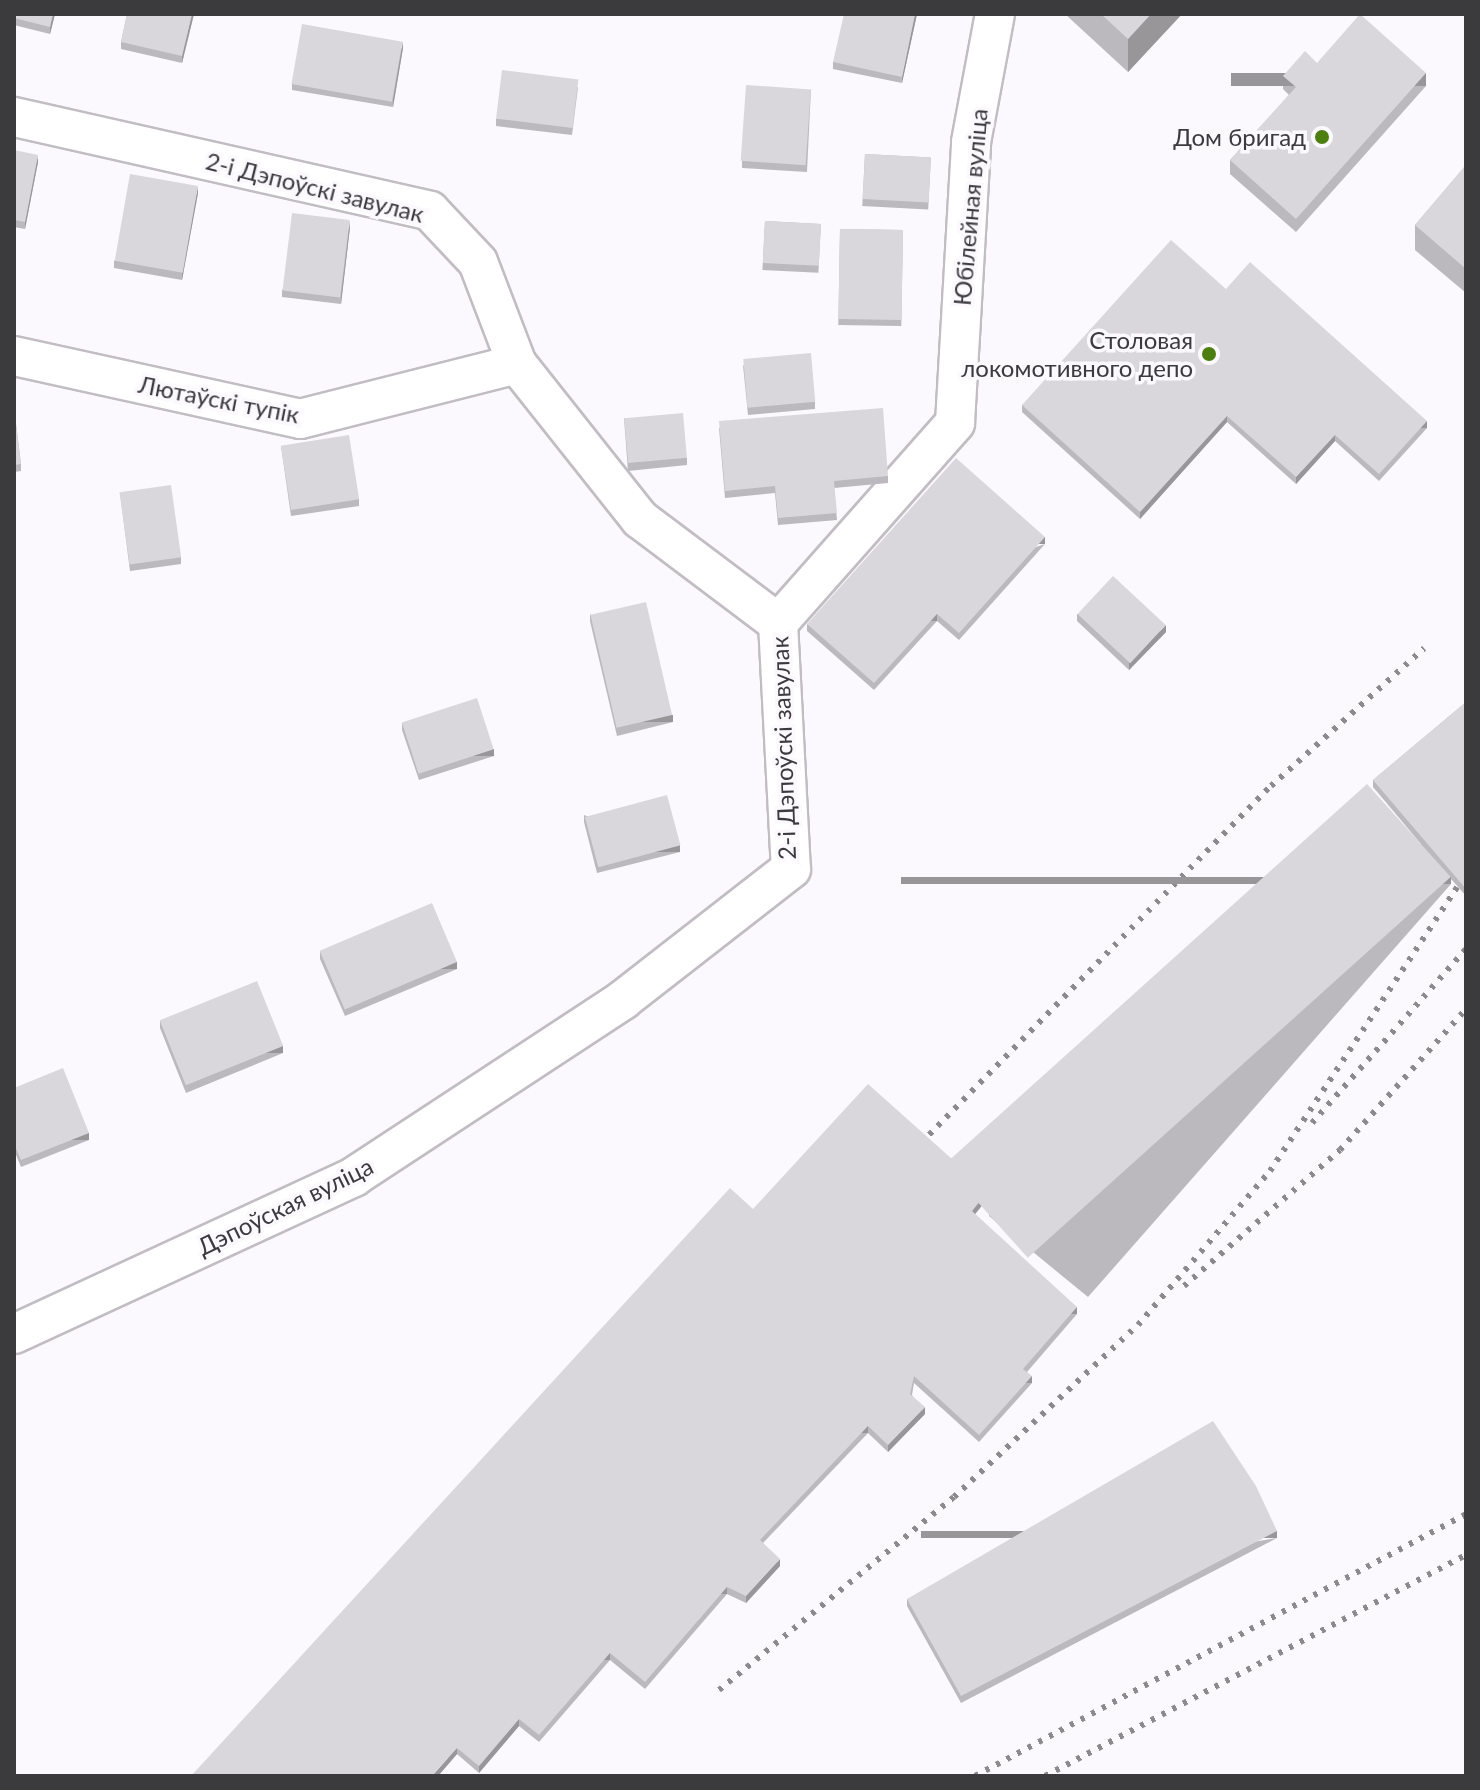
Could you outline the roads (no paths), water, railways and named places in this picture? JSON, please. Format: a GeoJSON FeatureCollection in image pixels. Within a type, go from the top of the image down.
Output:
{"type":"FeatureCollection","features":[{"type":"Feature","properties":{"kind":"street","name":"Юбілейная вуліца"},"geometry":{"type":"LineString","coordinates":[[778,623],[955,423],[971,142],[995,14]]}},
{"type":"Feature","properties":{"kind":"street","name":"2-і Дэпоўскі завулак"},"geometry":{"type":"LineString","coordinates":[[14,117],[430,211],[478,262],[517,364],[640,519],[778,623],[791,869],[623,1000]]}},
{"type":"Feature","properties":{"kind":"street","name":"Лютаўскі тупік"},"geometry":{"type":"LineString","coordinates":[[14,356],[300,419],[517,364]]}},
{"type":"Feature","properties":{"kind":"street","name":"Дэпоўская вуліца"},"geometry":{"type":"LineString","coordinates":[[14,1334],[354,1177],[623,1000]]}},
{"type":"Feature","properties":{"kind":"railway"},"geometry":{"type":"LineString","coordinates":[[921,1143],[1271,786],[1424,648]]}},
{"type":"Feature","properties":{"kind":"railway"},"geometry":{"type":"LineString","coordinates":[[719,1690],[954,1497],[1138,1325],[1270,1171],[1457,887]]}},
{"type":"Feature","properties":{"kind":"railway"},"geometry":{"type":"LineString","coordinates":[[1312,1123],[1466,949]]}},
{"type":"Feature","properties":{"kind":"railway"},"geometry":{"type":"LineString","coordinates":[[1184,1286],[1340,1150],[1466,1009]]}},
{"type":"Feature","properties":{"kind":"railway"},"geometry":{"type":"LineString","coordinates":[[975,1776],[1466,1514]]}},
{"type":"Feature","properties":{"kind":"railway"},"geometry":{"type":"LineString","coordinates":[[1045,1776],[1466,1555]]}},
{"type":"Feature","properties":{"kind":"place","name":"Дом бригад"},"geometry":{"type":"Point","coordinates":[1322,137]}},
{"type":"Feature","properties":{"kind":"place","name":"Столовая локомотивного депо"},"geometry":{"type":"Point","coordinates":[1209,354]}}]}
